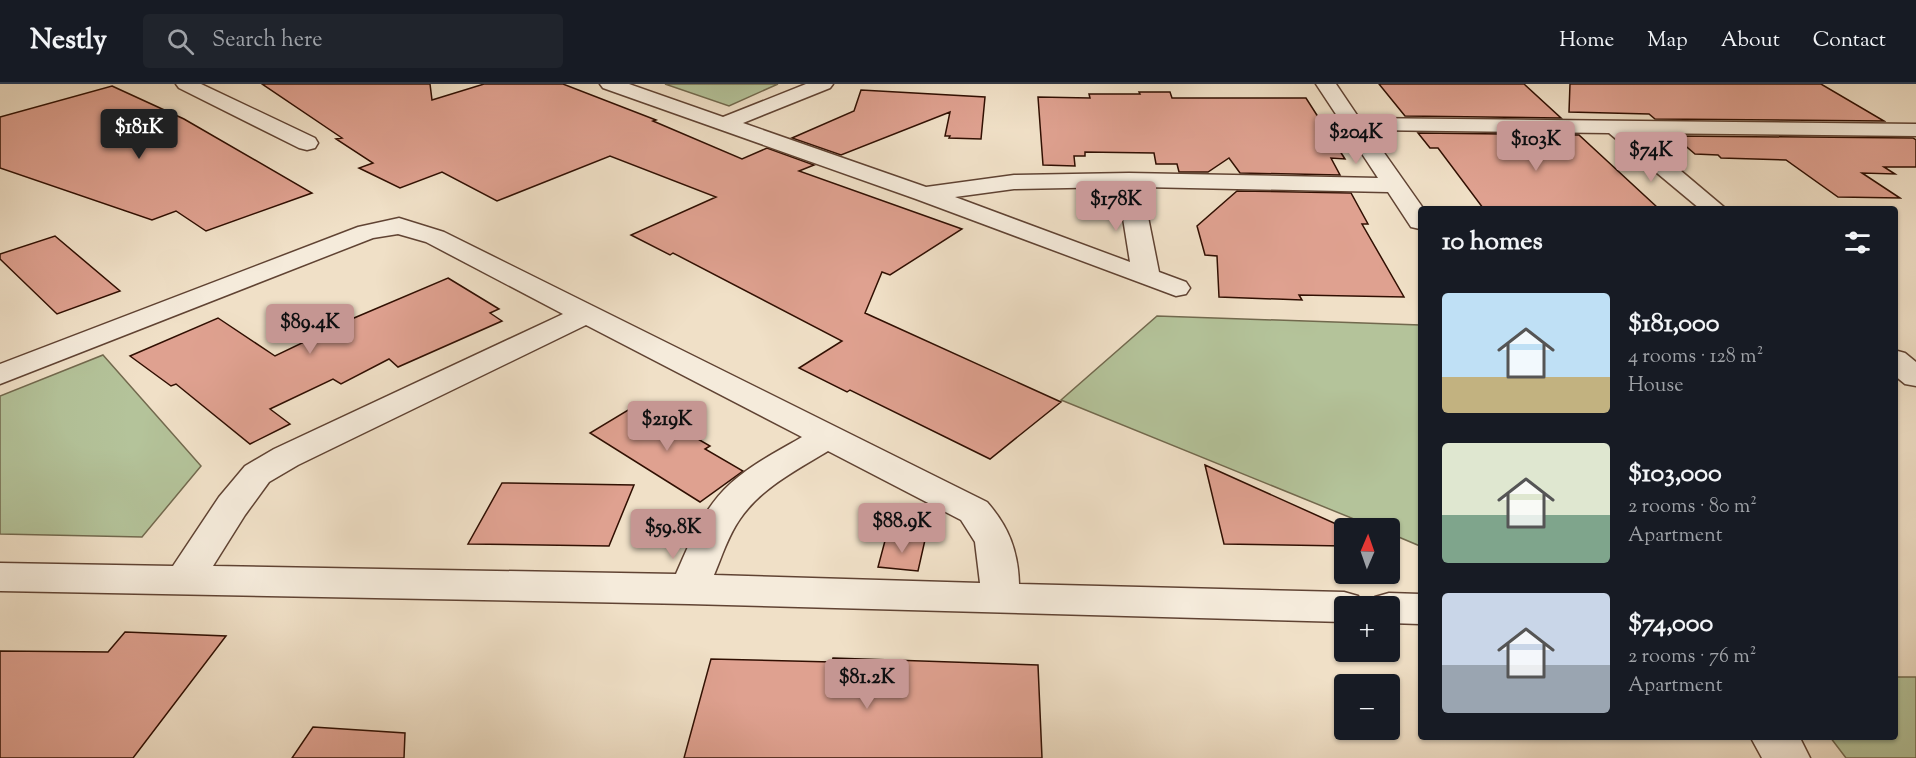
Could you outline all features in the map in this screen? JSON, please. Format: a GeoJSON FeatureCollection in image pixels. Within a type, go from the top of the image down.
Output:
{"type":"FeatureCollection","features":[{"type":"Feature","properties":{"kind":"street"},"geometry":{"type":"LineString","coordinates":[[186,84],[307,143]]}},
{"type":"Feature","properties":{"kind":"street"},"geometry":{"type":"LineString","coordinates":[[610,84],[924,194],[1176,288]]}},
{"type":"Feature","properties":{"kind":"street"},"geometry":{"type":"LineString","coordinates":[[723,124],[823,84]]}},
{"type":"Feature","properties":{"kind":"street"},"geometry":{"type":"LineString","coordinates":[[1326,84],[1418,219]]}},
{"type":"Feature","properties":{"kind":"street"},"geometry":{"type":"LineString","coordinates":[[1353,124],[1916,130]]}},
{"type":"Feature","properties":{"kind":"street"},"geometry":{"type":"LineString","coordinates":[[1615,127],[1711,206]]}},
{"type":"Feature","properties":{"kind":"street"},"geometry":{"type":"LineString","coordinates":[[924,194],[1014,182],[1129,180],[1395,185]]}},
{"type":"Feature","properties":{"kind":"street"},"geometry":{"type":"LineString","coordinates":[[1129,180],[1146,276]]}},
{"type":"Feature","properties":{"kind":"street"},"geometry":{"type":"LineString","coordinates":[[0,375],[367,232],[399,226],[435,237],[974,511],[989,527],[998,554],[999,599]]}},
{"type":"Feature","properties":{"kind":"street"},"geometry":{"type":"LineString","coordinates":[[185,579],[232,506],[257,474],[295,453],[586,314]]}},
{"type":"Feature","properties":{"kind":"street"},"geometry":{"type":"LineString","coordinates":[[1898,362],[1916,377]]}},
{"type":"Feature","properties":{"kind":"street"},"geometry":{"type":"LineString","coordinates":[[689,589],[718,523],[736,498],[826,437]]}},
{"type":"Feature","properties":{"kind":"street"},"geometry":{"type":"LineString","coordinates":[[0,577],[689,589],[1334,607]]}},
{"type":"Feature","properties":{"kind":"street"},"geometry":{"type":"LineString","coordinates":[[1400,608],[1418,609]]}},
{"type":"Feature","properties":{"kind":"street"},"geometry":{"type":"LineString","coordinates":[[1776,740],[1787,758]]}},
{"type":"Feature","properties":{"kind":"green space"},"geometry":{"type":"Polygon","coordinates":[[[665,84],[778,84],[729,106],[665,84]]]}},
{"type":"Feature","properties":{"kind":"green space"},"geometry":{"type":"Polygon","coordinates":[[[1157,316],[1418,325],[1418,545],[1400,538],[1400,518],[1351,518],[1061,400],[1157,316]]]}},
{"type":"Feature","properties":{"kind":"green space"},"geometry":{"type":"Polygon","coordinates":[[[103,355],[201,466],[142,537],[0,534],[0,396],[103,355]]]}},
{"type":"Feature","properties":{"kind":"green space"},"geometry":{"type":"Polygon","coordinates":[[[1898,677],[1916,677],[1916,758],[1846,758],[1832,740],[1898,740],[1898,677]]]}},
{"type":"Feature","properties":{"kind":"building"},"geometry":{"type":"Polygon","coordinates":[[[262,84],[430,84],[432,100],[484,84],[563,84],[656,120],[653,121],[742,159],[767,148],[814,165],[799,171],[962,229],[890,275],[882,272],[865,313],[1061,402],[990,459],[850,390],[847,392],[799,368],[842,341],[673,253],[670,255],[631,235],[716,197],[610,156],[497,201],[442,172],[400,188],[359,168],[373,163],[336,139],[342,138],[262,84]]]}},
{"type":"Feature","properties":{"kind":"building"},"geometry":{"type":"Polygon","coordinates":[[[1379,84],[1524,84],[1561,118],[1405,116],[1379,84]]]}},
{"type":"Feature","properties":{"kind":"building"},"geometry":{"type":"Polygon","coordinates":[[[1570,84],[1821,84],[1884,121],[1655,119],[1649,114],[1569,112],[1570,84]]]}},
{"type":"Feature","properties":{"kind":"building"},"geometry":{"type":"Polygon","coordinates":[[[112,86],[184,119],[312,193],[206,231],[176,211],[152,220],[0,168],[0,117],[112,86]]]}},
{"type":"Feature","properties":{"kind":"building"},"geometry":{"type":"Polygon","coordinates":[[[861,90],[985,97],[981,139],[945,136],[950,112],[841,155],[792,138],[854,111],[861,90]]]}},
{"type":"Feature","properties":{"kind":"building"},"geometry":{"type":"Polygon","coordinates":[[[1139,92],[1170,92],[1172,98],[1306,98],[1345,159],[1331,158],[1340,175],[1240,173],[1229,158],[1208,172],[1179,172],[1177,164],[1156,164],[1154,153],[1085,152],[1085,156],[1074,156],[1075,166],[1043,165],[1038,97],[1090,98],[1089,94],[1140,94],[1139,92]]]}},
{"type":"Feature","properties":{"kind":"building"},"geometry":{"type":"Polygon","coordinates":[[[1418,133],[1579,135],[1656,206],[1482,206],[1438,148],[1430,148],[1418,133]]]}},
{"type":"Feature","properties":{"kind":"building"},"geometry":{"type":"Polygon","coordinates":[[[1674,136],[1913,138],[1916,140],[1916,167],[1884,167],[1895,174],[1862,173],[1900,198],[1838,197],[1786,160],[1721,158],[1718,155],[1695,154],[1674,136]]]}},
{"type":"Feature","properties":{"kind":"building"},"geometry":{"type":"Polygon","coordinates":[[[1237,191],[1351,193],[1368,224],[1362,224],[1404,297],[1299,295],[1302,300],[1219,297],[1217,256],[1205,255],[1197,226],[1237,191]]]}},
{"type":"Feature","properties":{"kind":"building"},"geometry":{"type":"Polygon","coordinates":[[[55,236],[120,291],[57,314],[0,259],[0,254],[55,236]]]}},
{"type":"Feature","properties":{"kind":"building"},"geometry":{"type":"Polygon","coordinates":[[[448,278],[499,309],[490,313],[502,321],[398,367],[389,359],[341,384],[333,379],[270,409],[290,424],[250,444],[176,384],[171,386],[130,356],[218,318],[275,356],[354,318],[448,278]]]}},
{"type":"Feature","properties":{"kind":"building"},"geometry":{"type":"Polygon","coordinates":[[[638,404],[710,446],[705,449],[743,471],[700,502],[590,433],[638,404]]]}},
{"type":"Feature","properties":{"kind":"building"},"geometry":{"type":"Polygon","coordinates":[[[1205,465],[1334,523],[1334,546],[1224,544],[1205,465]]]}},
{"type":"Feature","properties":{"kind":"building"},"geometry":{"type":"Polygon","coordinates":[[[502,483],[634,485],[609,546],[468,544],[502,483]]]}},
{"type":"Feature","properties":{"kind":"building"},"geometry":{"type":"Polygon","coordinates":[[[886,537],[925,540],[918,571],[878,567],[886,537]]]}},
{"type":"Feature","properties":{"kind":"building"},"geometry":{"type":"Polygon","coordinates":[[[125,632],[226,636],[133,758],[0,758],[0,651],[108,652],[125,632]]]}},
{"type":"Feature","properties":{"kind":"building"},"geometry":{"type":"Polygon","coordinates":[[[833,658],[1038,665],[1042,758],[684,758],[711,659],[832,662],[833,658]]]}},
{"type":"Feature","properties":{"kind":"building"},"geometry":{"type":"Polygon","coordinates":[[[313,727],[405,733],[404,758],[292,758],[313,727]]]}}]}
